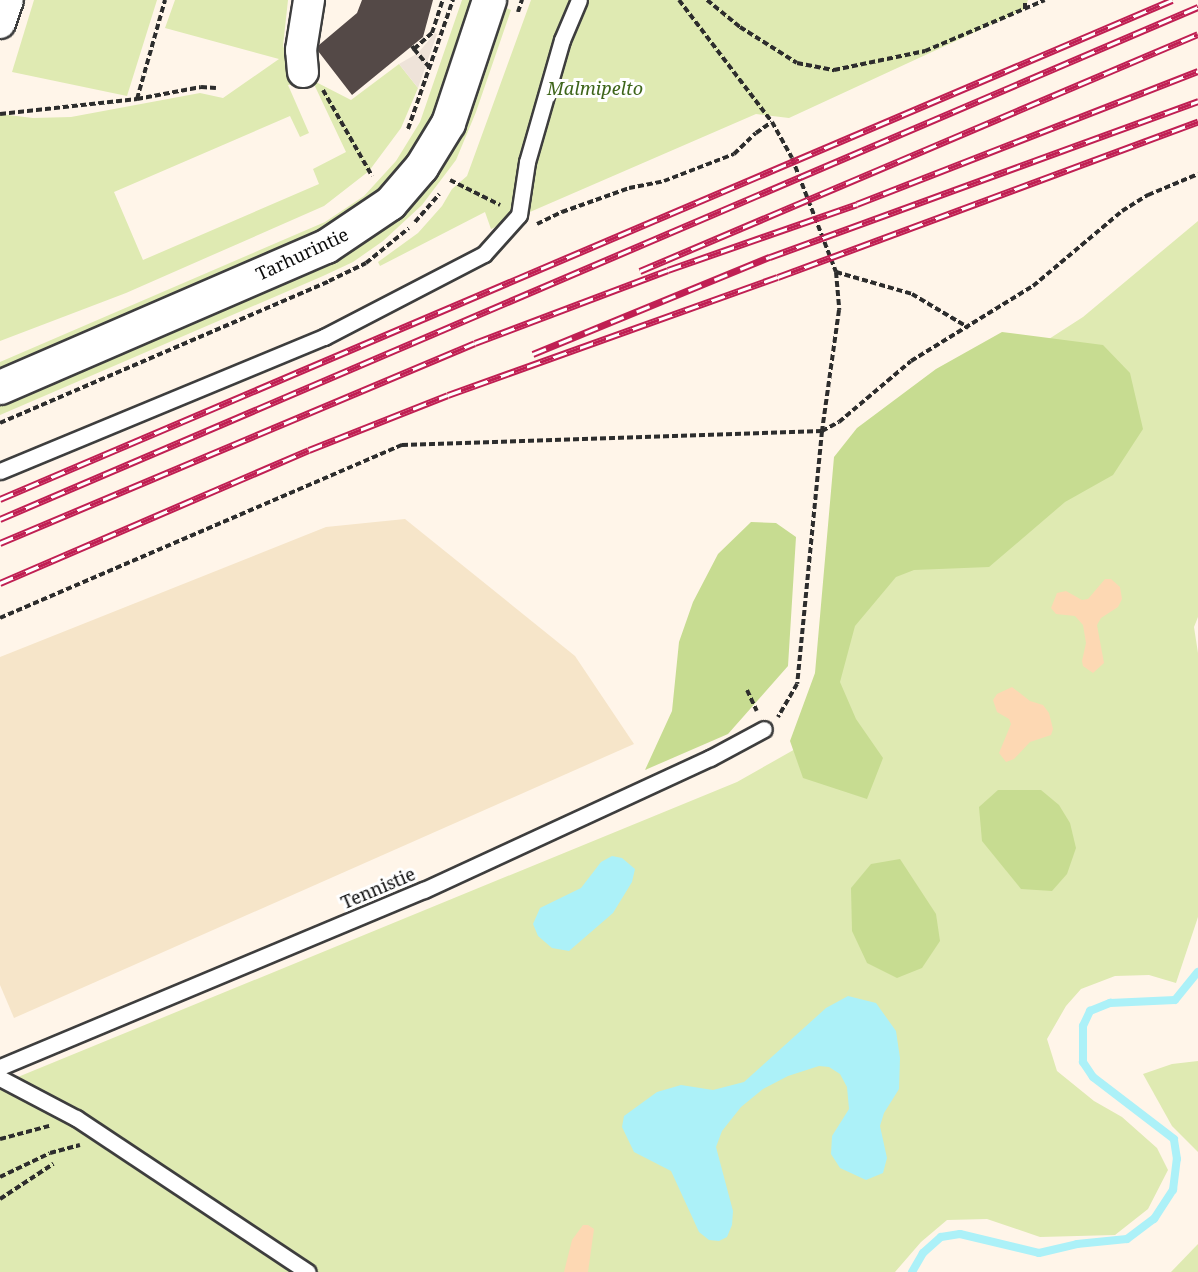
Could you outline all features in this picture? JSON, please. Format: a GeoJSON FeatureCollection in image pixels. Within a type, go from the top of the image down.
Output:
{"type":"FeatureCollection","features":[{"type":"Feature","properties":{"kind":"street"},"geometry":{"type":"LineString","coordinates":[[0,23],[8,0]]}},
{"type":"Feature","properties":{"kind":"street"},"geometry":{"type":"LineString","coordinates":[[303,72],[301,50],[309,0]]}},
{"type":"Feature","properties":{"kind":"street","name":"Tarhurintie"},"geometry":{"type":"LineString","coordinates":[[0,387],[326,246],[390,203],[421,167],[448,123],[489,0]]}},
{"type":"Feature","properties":{"kind":"lane"},"geometry":{"type":"LineString","coordinates":[[0,471],[324,338],[484,254],[519,215],[527,162],[562,40],[579,0]]}},
{"type":"Feature","properties":{"kind":"lane","name":"Tennistie"},"geometry":{"type":"LineString","coordinates":[[0,1067],[424,890],[710,758],[764,729]]}},
{"type":"Feature","properties":{"kind":"lane"},"geometry":{"type":"LineString","coordinates":[[0,1078],[76,1118],[308,1272]]}},
{"type":"Feature","properties":{"kind":"path"},"geometry":{"type":"LineString","coordinates":[[137,99],[165,0]]}},
{"type":"Feature","properties":{"kind":"path"},"geometry":{"type":"LineString","coordinates":[[430,68],[413,47],[432,33],[443,0]]}},
{"type":"Feature","properties":{"kind":"path"},"geometry":{"type":"LineString","coordinates":[[405,138],[453,0]]}},
{"type":"Feature","properties":{"kind":"path"},"geometry":{"type":"LineString","coordinates":[[679,0],[772,122],[792,158],[836,272],[839,310],[822,431],[797,684],[782,713],[764,729]]}},
{"type":"Feature","properties":{"kind":"path"},"geometry":{"type":"LineString","coordinates":[[707,0],[740,27],[797,63],[834,70],[925,51],[1045,0]]}},
{"type":"Feature","properties":{"kind":"path"},"geometry":{"type":"LineString","coordinates":[[1025,0],[1025,9]]}},
{"type":"Feature","properties":{"kind":"path"},"geometry":{"type":"LineString","coordinates":[[439,12],[449,14]]}},
{"type":"Feature","properties":{"kind":"path"},"geometry":{"type":"LineString","coordinates":[[303,72],[313,72],[372,176]]}},
{"type":"Feature","properties":{"kind":"path"},"geometry":{"type":"LineString","coordinates":[[0,114],[137,99],[201,87],[216,88]]}},
{"type":"Feature","properties":{"kind":"path"},"geometry":{"type":"LineString","coordinates":[[532,226],[562,212],[629,188],[664,181],[734,154],[756,133],[772,122]]}},
{"type":"Feature","properties":{"kind":"path"},"geometry":{"type":"LineString","coordinates":[[367,181],[377,171]]}},
{"type":"Feature","properties":{"kind":"path"},"geometry":{"type":"LineString","coordinates":[[0,618],[402,446],[822,431],[838,422],[910,361],[969,328],[1033,286],[1122,211],[1148,195],[1198,174]]}},
{"type":"Feature","properties":{"kind":"path"},"geometry":{"type":"LineString","coordinates":[[450,180],[519,215]]}},
{"type":"Feature","properties":{"kind":"path"},"geometry":{"type":"LineString","coordinates":[[836,272],[912,294],[969,328]]}},
{"type":"Feature","properties":{"kind":"path"},"geometry":{"type":"LineString","coordinates":[[0,1139],[76,1118]]}},
{"type":"Feature","properties":{"kind":"path"},"geometry":{"type":"LineString","coordinates":[[0,1178],[50,1153],[107,1138]]}},
{"type":"Feature","properties":{"kind":"path"},"geometry":{"type":"LineString","coordinates":[[0,1199],[53,1164]]}},
{"type":"Feature","properties":{"kind":"shaded area"},"geometry":{"type":"Polygon","coordinates":[[[435,33],[437,34],[418,88],[399,64],[418,53],[435,33]]]}},
{"type":"Feature","properties":{"kind":"shaded area"},"geometry":{"type":"Polygon","coordinates":[[[405,519],[575,656],[634,744],[14,1018],[0,985],[0,657],[326,527],[405,519]]]}},
{"type":"Feature","properties":{"kind":"green space"},"geometry":{"type":"Polygon","coordinates":[[[34,0],[157,0],[127,96],[12,72],[34,0]]]}},
{"type":"Feature","properties":{"kind":"green space"},"geometry":{"type":"Polygon","coordinates":[[[175,0],[288,0],[283,46],[300,85],[288,85],[309,133],[300,137],[290,116],[114,192],[143,260],[319,184],[313,169],[346,152],[312,80],[351,100],[399,64],[418,88],[401,128],[369,171],[324,206],[126,293],[0,341],[0,114],[33,118],[71,117],[200,93],[223,98],[279,59],[165,28],[175,0]]]}},
{"type":"Feature","properties":{"kind":"green space"},"geometry":{"type":"Polygon","coordinates":[[[462,0],[473,0],[430,127],[393,181],[331,230],[0,374],[0,362],[325,222],[364,196],[396,161],[420,122],[462,0]]]}},
{"type":"Feature","properties":{"kind":"green space","name":"Malmipelto"},"geometry":{"type":"Polygon","coordinates":[[[531,0],[1028,0],[1025,9],[789,118],[756,114],[491,229],[485,212],[380,266],[378,262],[418,233],[442,206],[452,189],[467,176],[531,0]]]}},
{"type":"Feature","properties":{"kind":"green space"},"geometry":{"type":"Polygon","coordinates":[[[504,7],[511,10],[476,112],[456,160],[422,205],[383,241],[353,262],[323,276],[0,415],[0,403],[328,263],[375,235],[398,214],[504,7]]]}},
{"type":"Feature","properties":{"kind":"green space"},"geometry":{"type":"Polygon","coordinates":[[[1198,221],[1198,617],[1194,627],[1198,653],[1198,917],[1176,983],[1149,975],[1115,976],[1081,989],[1066,1006],[1047,1039],[1057,1071],[1094,1101],[1122,1117],[1157,1148],[1168,1170],[1148,1209],[1115,1235],[1040,1237],[987,1219],[947,1220],[921,1242],[895,1272],[0,1272],[0,1059],[13,1079],[737,782],[797,748],[820,679],[841,473],[1083,317],[1198,221]]]}},
{"type":"Feature","properties":{"kind":"green space"},"geometry":{"type":"Polygon","coordinates":[[[1002,332],[1103,345],[1130,373],[1143,429],[1113,475],[1065,502],[989,567],[914,570],[896,577],[855,626],[840,682],[856,719],[883,758],[867,799],[803,778],[790,741],[815,673],[834,457],[857,428],[936,369],[1002,332]]]}},
{"type":"Feature","properties":{"kind":"green space"},"geometry":{"type":"Polygon","coordinates":[[[751,522],[776,523],[796,537],[788,666],[728,734],[645,770],[672,711],[679,642],[693,602],[718,554],[751,522]]]}},
{"type":"Feature","properties":{"kind":"green space"},"geometry":{"type":"Polygon","coordinates":[[[998,790],[1041,790],[1059,805],[1070,823],[1076,848],[1067,874],[1052,891],[1021,889],[982,841],[979,807],[998,790]]]}},
{"type":"Feature","properties":{"kind":"green space"},"geometry":{"type":"Polygon","coordinates":[[[900,859],[936,914],[940,941],[922,968],[897,978],[867,963],[852,931],[851,888],[871,864],[900,859]]]}},
{"type":"Feature","properties":{"kind":"green space"},"geometry":{"type":"Polygon","coordinates":[[[1198,1061],[1198,1152],[1172,1126],[1143,1074],[1172,1064],[1198,1061]]]}},
{"type":"Feature","properties":{"kind":"green space"},"geometry":{"type":"Polygon","coordinates":[[[1198,1244],[1198,1272],[1171,1272],[1198,1244]]]}},
{"type":"Feature","properties":{"kind":"sand"},"geometry":{"type":"Polygon","coordinates":[[[1105,579],[1111,579],[1120,587],[1122,599],[1118,607],[1101,618],[1097,625],[1104,663],[1093,673],[1083,666],[1086,643],[1083,625],[1075,616],[1056,614],[1051,608],[1057,593],[1066,591],[1082,600],[1088,599],[1105,579]]]}},
{"type":"Feature","properties":{"kind":"sand"},"geometry":{"type":"Polygon","coordinates":[[[1012,687],[1030,701],[1043,705],[1049,713],[1053,729],[1051,735],[1030,742],[1014,759],[1006,762],[999,753],[1011,724],[1009,719],[997,712],[993,700],[997,694],[1012,687]]]}},
{"type":"Feature","properties":{"kind":"sand"},"geometry":{"type":"Polygon","coordinates":[[[583,1225],[594,1229],[588,1272],[564,1272],[572,1240],[583,1225]]]}},
{"type":"Feature","properties":{"kind":"water"},"geometry":{"type":"Polygon","coordinates":[[[612,856],[622,858],[635,869],[632,882],[613,913],[569,951],[552,948],[538,936],[533,924],[540,908],[581,888],[601,862],[612,856]]]}},
{"type":"Feature","properties":{"kind":"water"},"geometry":{"type":"Polygon","coordinates":[[[848,996],[876,1003],[896,1031],[900,1058],[899,1089],[884,1113],[880,1126],[887,1158],[883,1173],[866,1180],[840,1168],[831,1154],[832,1136],[849,1109],[847,1087],[840,1074],[829,1067],[819,1066],[788,1076],[763,1089],[741,1107],[722,1131],[716,1147],[733,1211],[732,1225],[727,1237],[719,1241],[709,1240],[699,1232],[671,1171],[634,1152],[622,1127],[624,1116],[657,1092],[681,1085],[713,1090],[744,1082],[826,1008],[848,996]]]}},
{"type":"Feature","properties":{"kind":"building"},"geometry":{"type":"Polygon","coordinates":[[[362,0],[433,0],[423,37],[352,95],[318,51],[319,45],[357,13],[362,0]]]}},
{"type":"Feature","properties":{"kind":"waterway"},"geometry":{"type":"LineString","coordinates":[[912,1272],[923,1253],[941,1237],[960,1234],[1039,1253],[1077,1244],[1127,1239],[1154,1219],[1173,1190],[1177,1159],[1174,1139],[1093,1077],[1083,1062],[1083,1026],[1090,1011],[1110,1003],[1175,1000],[1198,972]]}},
{"type":"Feature","properties":{"kind":"railway"},"geometry":{"type":"LineString","coordinates":[[0,499],[1172,0]]}},
{"type":"Feature","properties":{"kind":"railway"},"geometry":{"type":"LineString","coordinates":[[0,519],[1198,7]]}},
{"type":"Feature","properties":{"kind":"railway"},"geometry":{"type":"LineString","coordinates":[[640,271],[1198,34]]}},
{"type":"Feature","properties":{"kind":"railway"},"geometry":{"type":"LineString","coordinates":[[0,543],[475,343],[668,270],[857,204],[1198,71]]}},
{"type":"Feature","properties":{"kind":"railway"},"geometry":{"type":"LineString","coordinates":[[533,354],[770,257],[1198,101]]}},
{"type":"Feature","properties":{"kind":"railway"},"geometry":{"type":"LineString","coordinates":[[0,583],[309,450],[448,395],[778,277],[1198,122]]}}]}
